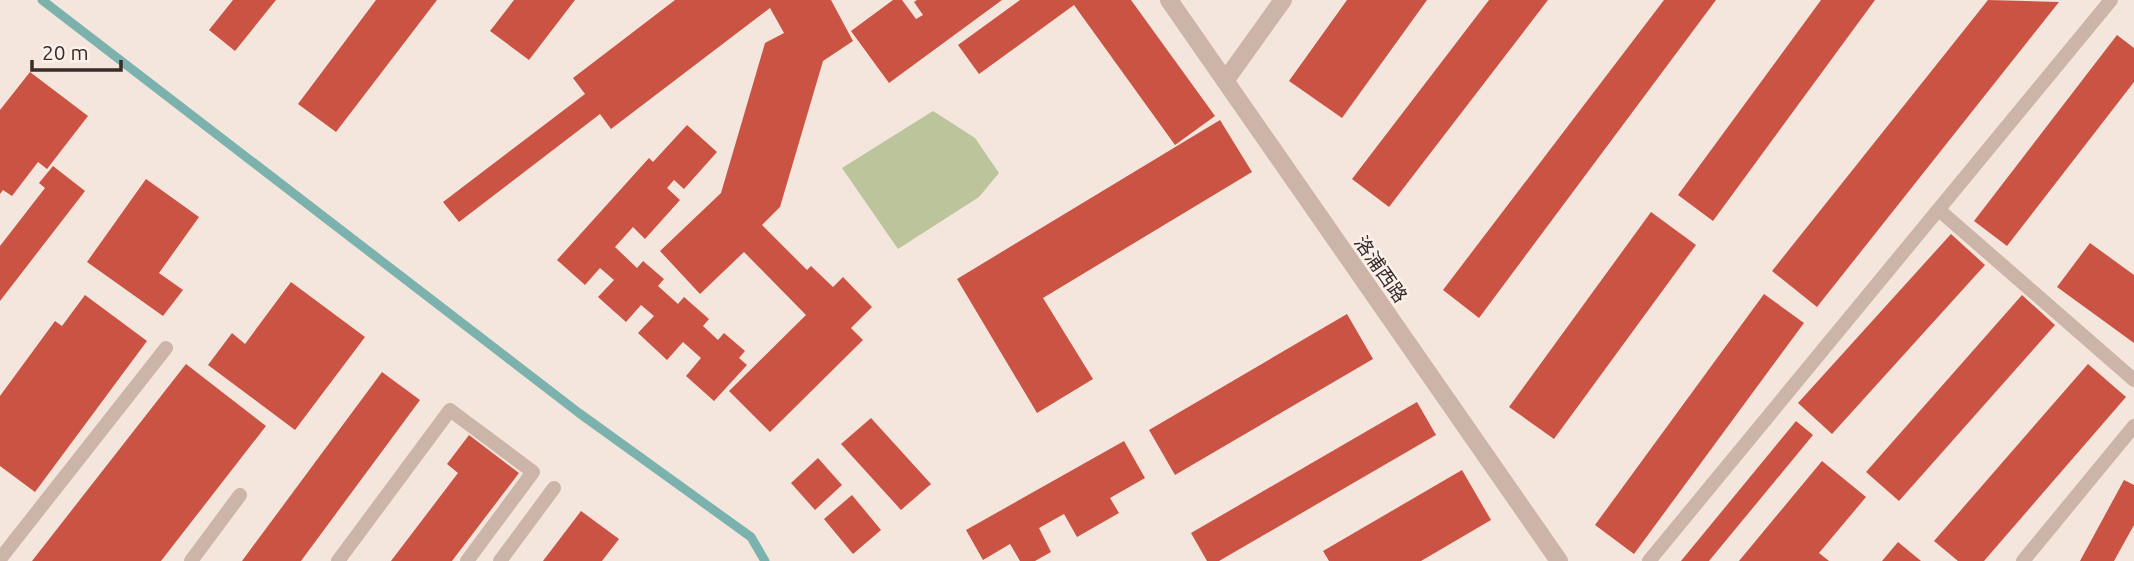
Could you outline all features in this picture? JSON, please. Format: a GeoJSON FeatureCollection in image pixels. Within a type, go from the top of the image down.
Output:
{"type":"FeatureCollection","features":[{"type":"Feature","properties":{"kind":"street","name":"洛浦西路"},"geometry":{"type":"LineString","coordinates":[[1169,0],[1559,561]]}},
{"type":"Feature","properties":{"kind":"street"},"geometry":{"type":"LineString","coordinates":[[1225,81],[1283,0]]}},
{"type":"Feature","properties":{"kind":"lane"},"geometry":{"type":"LineString","coordinates":[[1649,561],[2111,0]]}},
{"type":"Feature","properties":{"kind":"lane"},"geometry":{"type":"LineString","coordinates":[[1939,210],[2134,380]]}},
{"type":"Feature","properties":{"kind":"lane"},"geometry":{"type":"LineString","coordinates":[[0,559],[166,348]]}},
{"type":"Feature","properties":{"kind":"lane"},"geometry":{"type":"LineString","coordinates":[[338,561],[450,411],[533,472],[467,561]]}},
{"type":"Feature","properties":{"kind":"lane"},"geometry":{"type":"LineString","coordinates":[[2024,561],[2134,426]]}},
{"type":"Feature","properties":{"kind":"lane"},"geometry":{"type":"LineString","coordinates":[[500,561],[554,488]]}},
{"type":"Feature","properties":{"kind":"lane"},"geometry":{"type":"LineString","coordinates":[[191,561],[240,495]]}},
{"type":"Feature","properties":{"kind":"green space"},"geometry":{"type":"Polygon","coordinates":[[[933,111],[975,138],[999,173],[979,197],[898,249],[842,168],[933,111]]]}},
{"type":"Feature","properties":{"kind":"building"},"geometry":{"type":"Polygon","coordinates":[[[233,0],[276,0],[235,51],[209,30],[233,0]]]}},
{"type":"Feature","properties":{"kind":"building"},"geometry":{"type":"Polygon","coordinates":[[[376,0],[437,0],[336,132],[298,104],[376,0]]]}},
{"type":"Feature","properties":{"kind":"building"},"geometry":{"type":"Polygon","coordinates":[[[514,0],[575,0],[529,60],[490,31],[514,0]]]}},
{"type":"Feature","properties":{"kind":"building"},"geometry":{"type":"Polygon","coordinates":[[[675,0],[831,0],[853,41],[823,61],[780,207],[762,225],[807,270],[811,266],[833,287],[843,277],[872,307],[851,328],[863,340],[770,432],[729,391],[806,315],[744,252],[700,294],[660,251],[721,193],[765,43],[784,33],[770,8],[611,129],[600,114],[459,222],[443,202],[585,94],[573,78],[675,0]]]}},
{"type":"Feature","properties":{"kind":"building"},"geometry":{"type":"Polygon","coordinates":[[[893,0],[902,0],[916,19],[923,15],[914,2],[917,0],[1002,0],[889,83],[851,31],[893,0]]]}},
{"type":"Feature","properties":{"kind":"building"},"geometry":{"type":"Polygon","coordinates":[[[1020,0],[1131,0],[1215,116],[1175,145],[1074,5],[979,74],[958,45],[1020,0]]]}},
{"type":"Feature","properties":{"kind":"building"},"geometry":{"type":"Polygon","coordinates":[[[1347,0],[1427,0],[1342,118],[1289,81],[1347,0]]]}},
{"type":"Feature","properties":{"kind":"building"},"geometry":{"type":"Polygon","coordinates":[[[1489,0],[1548,0],[1389,207],[1352,179],[1489,0]]]}},
{"type":"Feature","properties":{"kind":"building"},"geometry":{"type":"Polygon","coordinates":[[[1664,0],[1716,0],[1479,318],[1443,290],[1664,0]]]}},
{"type":"Feature","properties":{"kind":"building"},"geometry":{"type":"Polygon","coordinates":[[[1821,0],[1875,0],[1713,221],[1678,195],[1821,0]]]}},
{"type":"Feature","properties":{"kind":"building"},"geometry":{"type":"Polygon","coordinates":[[[1988,0],[2059,2],[1817,307],[1772,271],[1988,0]]]}},
{"type":"Feature","properties":{"kind":"building"},"geometry":{"type":"Polygon","coordinates":[[[2117,35],[2134,48],[2134,82],[2007,246],[1974,221],[2117,35]]]}},
{"type":"Feature","properties":{"kind":"building"},"geometry":{"type":"Polygon","coordinates":[[[30,72],[88,116],[47,169],[38,162],[12,196],[3,190],[0,194],[0,110],[30,72]]]}},
{"type":"Feature","properties":{"kind":"building"},"geometry":{"type":"Polygon","coordinates":[[[1220,120],[1252,172],[1043,298],[1093,379],[1037,413],[957,279],[1220,120]]]}},
{"type":"Feature","properties":{"kind":"building"},"geometry":{"type":"Polygon","coordinates":[[[687,125],[717,152],[684,189],[674,180],[667,188],[680,200],[645,239],[633,227],[615,247],[637,268],[643,261],[664,279],[658,286],[678,304],[684,297],[709,319],[703,326],[718,340],[724,333],[745,351],[739,358],[747,365],[714,401],[686,376],[701,358],[683,342],[667,360],[638,333],[654,316],[641,305],[626,322],[598,297],[614,280],[600,268],[585,285],[557,260],[649,158],[653,162],[687,125]]]}},
{"type":"Feature","properties":{"kind":"building"},"geometry":{"type":"Polygon","coordinates":[[[53,166],[85,191],[0,301],[0,246],[45,188],[39,183],[53,166]]]}},
{"type":"Feature","properties":{"kind":"building"},"geometry":{"type":"Polygon","coordinates":[[[146,179],[199,217],[159,273],[183,290],[163,316],[87,262],[146,179]]]}},
{"type":"Feature","properties":{"kind":"building"},"geometry":{"type":"Polygon","coordinates":[[[1651,212],[1696,245],[1554,439],[1509,407],[1651,212]]]}},
{"type":"Feature","properties":{"kind":"building"},"geometry":{"type":"Polygon","coordinates":[[[1951,234],[1985,265],[1832,434],[1798,403],[1951,234]]]}},
{"type":"Feature","properties":{"kind":"building"},"geometry":{"type":"Polygon","coordinates":[[[2090,243],[2134,275],[2134,343],[2057,287],[2090,243]]]}},
{"type":"Feature","properties":{"kind":"building"},"geometry":{"type":"Polygon","coordinates":[[[291,282],[365,337],[295,430],[208,365],[232,333],[245,344],[291,282]]]}},
{"type":"Feature","properties":{"kind":"building"},"geometry":{"type":"Polygon","coordinates":[[[1764,294],[1804,323],[1634,554],[1595,525],[1764,294]]]}},
{"type":"Feature","properties":{"kind":"building"},"geometry":{"type":"Polygon","coordinates":[[[85,295],[147,341],[35,492],[0,466],[0,396],[55,321],[62,326],[85,295]]]}},
{"type":"Feature","properties":{"kind":"building"},"geometry":{"type":"Polygon","coordinates":[[[2022,295],[2055,325],[1899,501],[1866,472],[2022,295]]]}},
{"type":"Feature","properties":{"kind":"building"},"geometry":{"type":"Polygon","coordinates":[[[1347,314],[1373,359],[1175,475],[1149,430],[1347,314]]]}},
{"type":"Feature","properties":{"kind":"building"},"geometry":{"type":"Polygon","coordinates":[[[186,364],[266,426],[161,561],[32,561],[186,364]]]}},
{"type":"Feature","properties":{"kind":"building"},"geometry":{"type":"Polygon","coordinates":[[[2088,364],[2126,397],[1984,561],[1958,561],[1934,541],[2088,364]]]}},
{"type":"Feature","properties":{"kind":"building"},"geometry":{"type":"Polygon","coordinates":[[[382,372],[420,400],[301,561],[242,561],[382,372]]]}},
{"type":"Feature","properties":{"kind":"building"},"geometry":{"type":"Polygon","coordinates":[[[1417,402],[1436,435],[1219,561],[1207,561],[1191,533],[1417,402]]]}},
{"type":"Feature","properties":{"kind":"building"},"geometry":{"type":"Polygon","coordinates":[[[871,418],[931,484],[901,510],[841,444],[871,418]]]}},
{"type":"Feature","properties":{"kind":"building"},"geometry":{"type":"Polygon","coordinates":[[[1796,421],[1813,435],[1709,561],[1681,561],[1796,421]]]}},
{"type":"Feature","properties":{"kind":"building"},"geometry":{"type":"Polygon","coordinates":[[[469,435],[519,473],[452,561],[391,561],[458,473],[447,464],[469,435]]]}},
{"type":"Feature","properties":{"kind":"building"},"geometry":{"type":"Polygon","coordinates":[[[1124,441],[1145,478],[1110,498],[1119,513],[1077,537],[1064,514],[1039,528],[1051,552],[1035,561],[1020,561],[1010,544],[983,560],[966,530],[1124,441]]]}},
{"type":"Feature","properties":{"kind":"building"},"geometry":{"type":"Polygon","coordinates":[[[818,458],[842,485],[815,510],[791,483],[818,458]]]}},
{"type":"Feature","properties":{"kind":"building"},"geometry":{"type":"Polygon","coordinates":[[[1822,461],[1866,497],[1819,553],[1829,561],[1739,561],[1822,461]]]}},
{"type":"Feature","properties":{"kind":"building"},"geometry":{"type":"Polygon","coordinates":[[[1462,470],[1491,520],[1421,561],[1329,561],[1323,551],[1462,470]]]}},
{"type":"Feature","properties":{"kind":"building"},"geometry":{"type":"Polygon","coordinates":[[[2124,480],[2134,485],[2134,525],[2114,561],[2080,561],[2124,480]]]}},
{"type":"Feature","properties":{"kind":"building"},"geometry":{"type":"Polygon","coordinates":[[[852,495],[881,530],[853,554],[824,519],[852,495]]]}},
{"type":"Feature","properties":{"kind":"building"},"geometry":{"type":"Polygon","coordinates":[[[581,511],[619,539],[602,561],[543,561],[581,511]]]}},
{"type":"Feature","properties":{"kind":"building"},"geometry":{"type":"Polygon","coordinates":[[[1898,542],[1921,561],[1882,561],[1898,542]]]}},
{"type":"Feature","properties":{"kind":"waterway"},"geometry":{"type":"LineString","coordinates":[[42,0],[579,413],[751,537],[765,561]]}}]}
